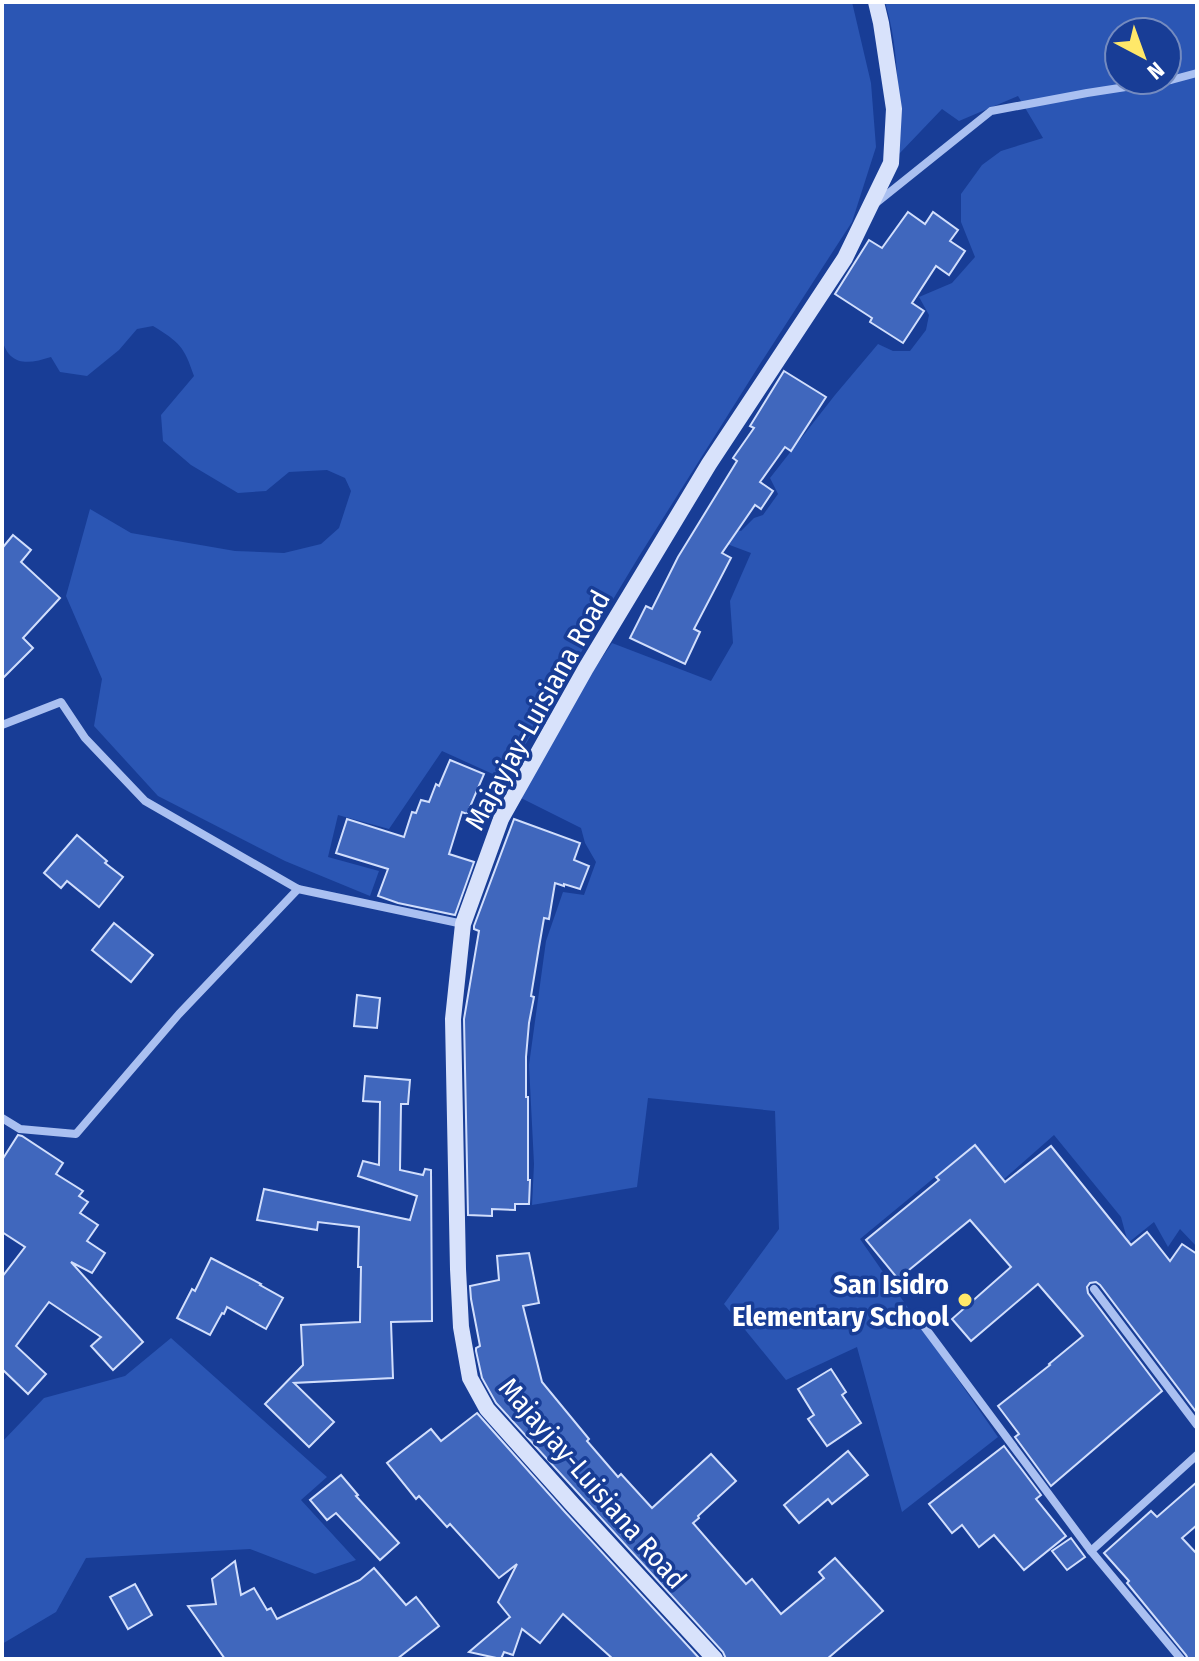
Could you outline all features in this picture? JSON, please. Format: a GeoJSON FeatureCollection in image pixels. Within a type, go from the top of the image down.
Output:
{"type":"FeatureCollection","features":[{"type":"Feature","properties":{"kind":"street","name":"Majayjay-Luisiana Road"},"geometry":{"type":"LineString","coordinates":[[715,1659],[487,1409],[470,1378],[461,1327],[456,1230],[453,1019],[463,924],[501,819],[586,668],[709,464],[845,258],[891,163],[894,109],[876,2]]}},
{"type":"Feature","properties":{"kind":"street"},"geometry":{"type":"LineString","coordinates":[[868,210],[991,111],[1197,73]]}},
{"type":"Feature","properties":{"kind":"street"},"geometry":{"type":"LineString","coordinates":[[2,725],[61,702],[85,738],[145,801],[298,889],[463,924]]}},
{"type":"Feature","properties":{"kind":"street"},"geometry":{"type":"LineString","coordinates":[[2,1118],[20,1129],[76,1134],[179,1014],[298,889]]}},
{"type":"Feature","properties":{"kind":"street"},"geometry":{"type":"LineString","coordinates":[[1094,1289],[1197,1425]]}},
{"type":"Feature","properties":{"kind":"street"},"geometry":{"type":"LineString","coordinates":[[923,1325],[1091,1551],[1181,1659]]}},
{"type":"Feature","properties":{"kind":"street"},"geometry":{"type":"LineString","coordinates":[[1091,1551],[1197,1455]]}},
{"type":"Feature","properties":{"kind":"shaded area"},"geometry":{"type":"Polygon","coordinates":[[[2,2],[852,2],[871,83],[876,147],[852,222],[638,558],[506,780],[442,751],[389,829],[338,815],[328,857],[379,871],[370,896],[285,861],[158,796],[94,726],[102,679],[66,596],[90,509],[131,533],[235,551],[284,553],[321,544],[339,528],[351,491],[345,478],[327,470],[289,472],[266,491],[238,493],[191,465],[163,441],[161,415],[194,376],[180,346],[153,326],[137,329],[119,350],[87,376],[60,372],[51,357],[28,362],[15,359],[5,348],[2,339],[2,2]]]}},
{"type":"Feature","properties":{"kind":"shaded area"},"geometry":{"type":"Polygon","coordinates":[[[885,2],[1197,2],[1197,1247],[1180,1229],[1168,1247],[1154,1222],[1128,1243],[1121,1217],[1054,1135],[1004,1179],[975,1144],[860,1239],[998,1437],[902,1512],[857,1347],[786,1380],[724,1304],[779,1229],[775,1111],[648,1098],[637,1187],[532,1205],[534,1164],[529,1065],[546,941],[563,892],[584,895],[596,862],[581,828],[521,798],[566,711],[612,643],[711,681],[733,643],[730,601],[751,553],[727,544],[733,529],[741,531],[754,518],[763,515],[778,494],[770,478],[878,344],[893,351],[910,351],[926,330],[929,315],[919,297],[952,283],[975,257],[961,222],[961,194],[982,165],[1001,151],[1043,138],[1018,96],[959,121],[942,109],[899,154],[893,39],[885,2]]]}},
{"type":"Feature","properties":{"kind":"shaded area"},"geometry":{"type":"Polygon","coordinates":[[[171,1338],[327,1477],[301,1500],[356,1560],[315,1574],[250,1549],[86,1558],[56,1612],[2,1644],[2,1442],[44,1398],[125,1376],[171,1338]]]}},
{"type":"Feature","properties":{"kind":"building"},"geometry":{"type":"Polygon","coordinates":[[[908,212],[925,224],[933,212],[958,230],[950,241],[965,251],[949,275],[936,266],[912,303],[924,311],[903,343],[835,294],[869,240],[882,248],[908,212]]]}},
{"type":"Feature","properties":{"kind":"building"},"geometry":{"type":"Polygon","coordinates":[[[784,371],[826,397],[791,451],[785,447],[760,482],[773,491],[761,509],[755,505],[722,553],[731,558],[694,629],[700,632],[685,664],[630,638],[646,606],[652,609],[678,557],[737,461],[733,458],[754,428],[750,426],[784,371]]]}},
{"type":"Feature","properties":{"kind":"building"},"geometry":{"type":"Polygon","coordinates":[[[13,535],[31,550],[21,562],[60,598],[23,638],[33,648],[2,679],[2,544],[4,546],[13,535]]]}},
{"type":"Feature","properties":{"kind":"building"},"geometry":{"type":"Polygon","coordinates":[[[450,760],[484,774],[467,814],[462,812],[449,854],[474,862],[455,915],[378,896],[388,869],[336,853],[347,819],[404,837],[412,812],[416,813],[421,800],[429,802],[450,760]]]}},
{"type":"Feature","properties":{"kind":"building"},"geometry":{"type":"Polygon","coordinates":[[[514,819],[580,843],[574,860],[589,866],[580,889],[555,883],[549,919],[544,918],[531,996],[534,997],[526,1057],[529,1204],[515,1204],[515,1210],[492,1209],[492,1216],[468,1215],[464,1019],[479,931],[474,926],[514,819]]]}},
{"type":"Feature","properties":{"kind":"building"},"geometry":{"type":"Polygon","coordinates":[[[77,835],[123,877],[99,907],[67,881],[61,888],[44,873],[77,835]]]}},
{"type":"Feature","properties":{"kind":"building"},"geometry":{"type":"Polygon","coordinates":[[[114,923],[153,955],[131,982],[92,950],[114,923]]]}},
{"type":"Feature","properties":{"kind":"building"},"geometry":{"type":"Polygon","coordinates":[[[357,995],[380,998],[377,1028],[354,1026],[357,995]]]}},
{"type":"Feature","properties":{"kind":"building"},"geometry":{"type":"Polygon","coordinates":[[[365,1076],[410,1080],[408,1104],[401,1104],[400,1170],[423,1175],[425,1169],[431,1170],[432,1321],[391,1322],[393,1378],[294,1383],[334,1422],[309,1447],[265,1404],[303,1365],[301,1325],[360,1322],[359,1227],[318,1222],[317,1230],[257,1220],[264,1189],[410,1220],[417,1196],[358,1176],[363,1161],[379,1165],[380,1102],[363,1101],[365,1076]]]}},
{"type":"Feature","properties":{"kind":"building"},"geometry":{"type":"Polygon","coordinates":[[[18,1135],[63,1163],[56,1174],[83,1191],[79,1196],[88,1202],[80,1213],[98,1225],[87,1241],[105,1253],[92,1273],[71,1262],[143,1342],[113,1370],[91,1346],[101,1337],[49,1302],[16,1346],[46,1374],[28,1394],[2,1369],[2,1277],[25,1247],[2,1232],[2,1160],[18,1135]]]}},
{"type":"Feature","properties":{"kind":"building"},"geometry":{"type":"Polygon","coordinates":[[[975,1145],[1005,1182],[1051,1146],[1131,1245],[1147,1232],[1170,1261],[1182,1244],[1197,1254],[1197,1413],[1100,1285],[1090,1283],[1088,1293],[1162,1391],[1051,1486],[1015,1437],[1019,1434],[998,1406],[1083,1336],[1038,1284],[971,1341],[952,1319],[1011,1267],[970,1220],[898,1279],[866,1240],[939,1180],[936,1177],[975,1145]]]}},
{"type":"Feature","properties":{"kind":"building"},"geometry":{"type":"Polygon","coordinates":[[[529,1253],[539,1303],[523,1306],[542,1382],[618,1477],[621,1474],[652,1508],[711,1454],[736,1481],[693,1523],[746,1584],[752,1579],[781,1614],[824,1578],[819,1572],[835,1558],[883,1611],[827,1659],[726,1659],[723,1652],[496,1403],[482,1378],[476,1351],[480,1346],[470,1286],[499,1280],[497,1256],[529,1253]]]}},
{"type":"Feature","properties":{"kind":"building"},"geometry":{"type":"Polygon","coordinates":[[[211,1258],[283,1298],[266,1329],[227,1307],[210,1335],[177,1318],[211,1258]]]}},
{"type":"Feature","properties":{"kind":"building"},"geometry":{"type":"Polygon","coordinates":[[[831,1369],[846,1392],[842,1395],[861,1423],[827,1446],[808,1419],[814,1415],[798,1389],[831,1369]]]}},
{"type":"Feature","properties":{"kind":"building"},"geometry":{"type":"Polygon","coordinates":[[[477,1413],[700,1659],[613,1659],[563,1614],[540,1643],[522,1629],[513,1655],[504,1652],[501,1659],[469,1652],[510,1617],[498,1602],[517,1564],[499,1578],[450,1524],[447,1527],[419,1496],[416,1499],[387,1463],[431,1429],[441,1441],[477,1413]]]}},
{"type":"Feature","properties":{"kind":"building"},"geometry":{"type":"Polygon","coordinates":[[[1004,1446],[1041,1495],[1036,1499],[1066,1536],[1024,1570],[994,1535],[979,1547],[962,1525],[952,1533],[929,1504],[1004,1446]]]}},
{"type":"Feature","properties":{"kind":"building"},"geometry":{"type":"Polygon","coordinates":[[[848,1451],[868,1475],[832,1504],[828,1499],[799,1523],[784,1505],[848,1451]]]}},
{"type":"Feature","properties":{"kind":"building"},"geometry":{"type":"Polygon","coordinates":[[[341,1475],[399,1543],[380,1560],[336,1513],[327,1520],[310,1500],[341,1475]]]}},
{"type":"Feature","properties":{"kind":"building"},"geometry":{"type":"Polygon","coordinates":[[[1197,1482],[1197,1525],[1182,1538],[1197,1554],[1197,1659],[1188,1659],[1104,1553],[1151,1511],[1157,1517],[1197,1482]]]}},
{"type":"Feature","properties":{"kind":"building"},"geometry":{"type":"Polygon","coordinates":[[[1071,1538],[1085,1557],[1067,1570],[1052,1551],[1071,1538]]]}},
{"type":"Feature","properties":{"kind":"building"},"geometry":{"type":"Polygon","coordinates":[[[235,1561],[241,1595],[254,1588],[267,1610],[271,1608],[277,1619],[360,1580],[374,1568],[406,1605],[416,1597],[439,1626],[397,1659],[225,1659],[188,1606],[216,1604],[212,1579],[235,1561]]]}},
{"type":"Feature","properties":{"kind":"building"},"geometry":{"type":"Polygon","coordinates":[[[135,1584],[152,1615],[128,1629],[110,1597],[135,1584]]]}},
{"type":"Feature","properties":{"kind":"place","name":"San Isidro Elementary School"},"geometry":{"type":"Point","coordinates":[965,1300]}}]}
